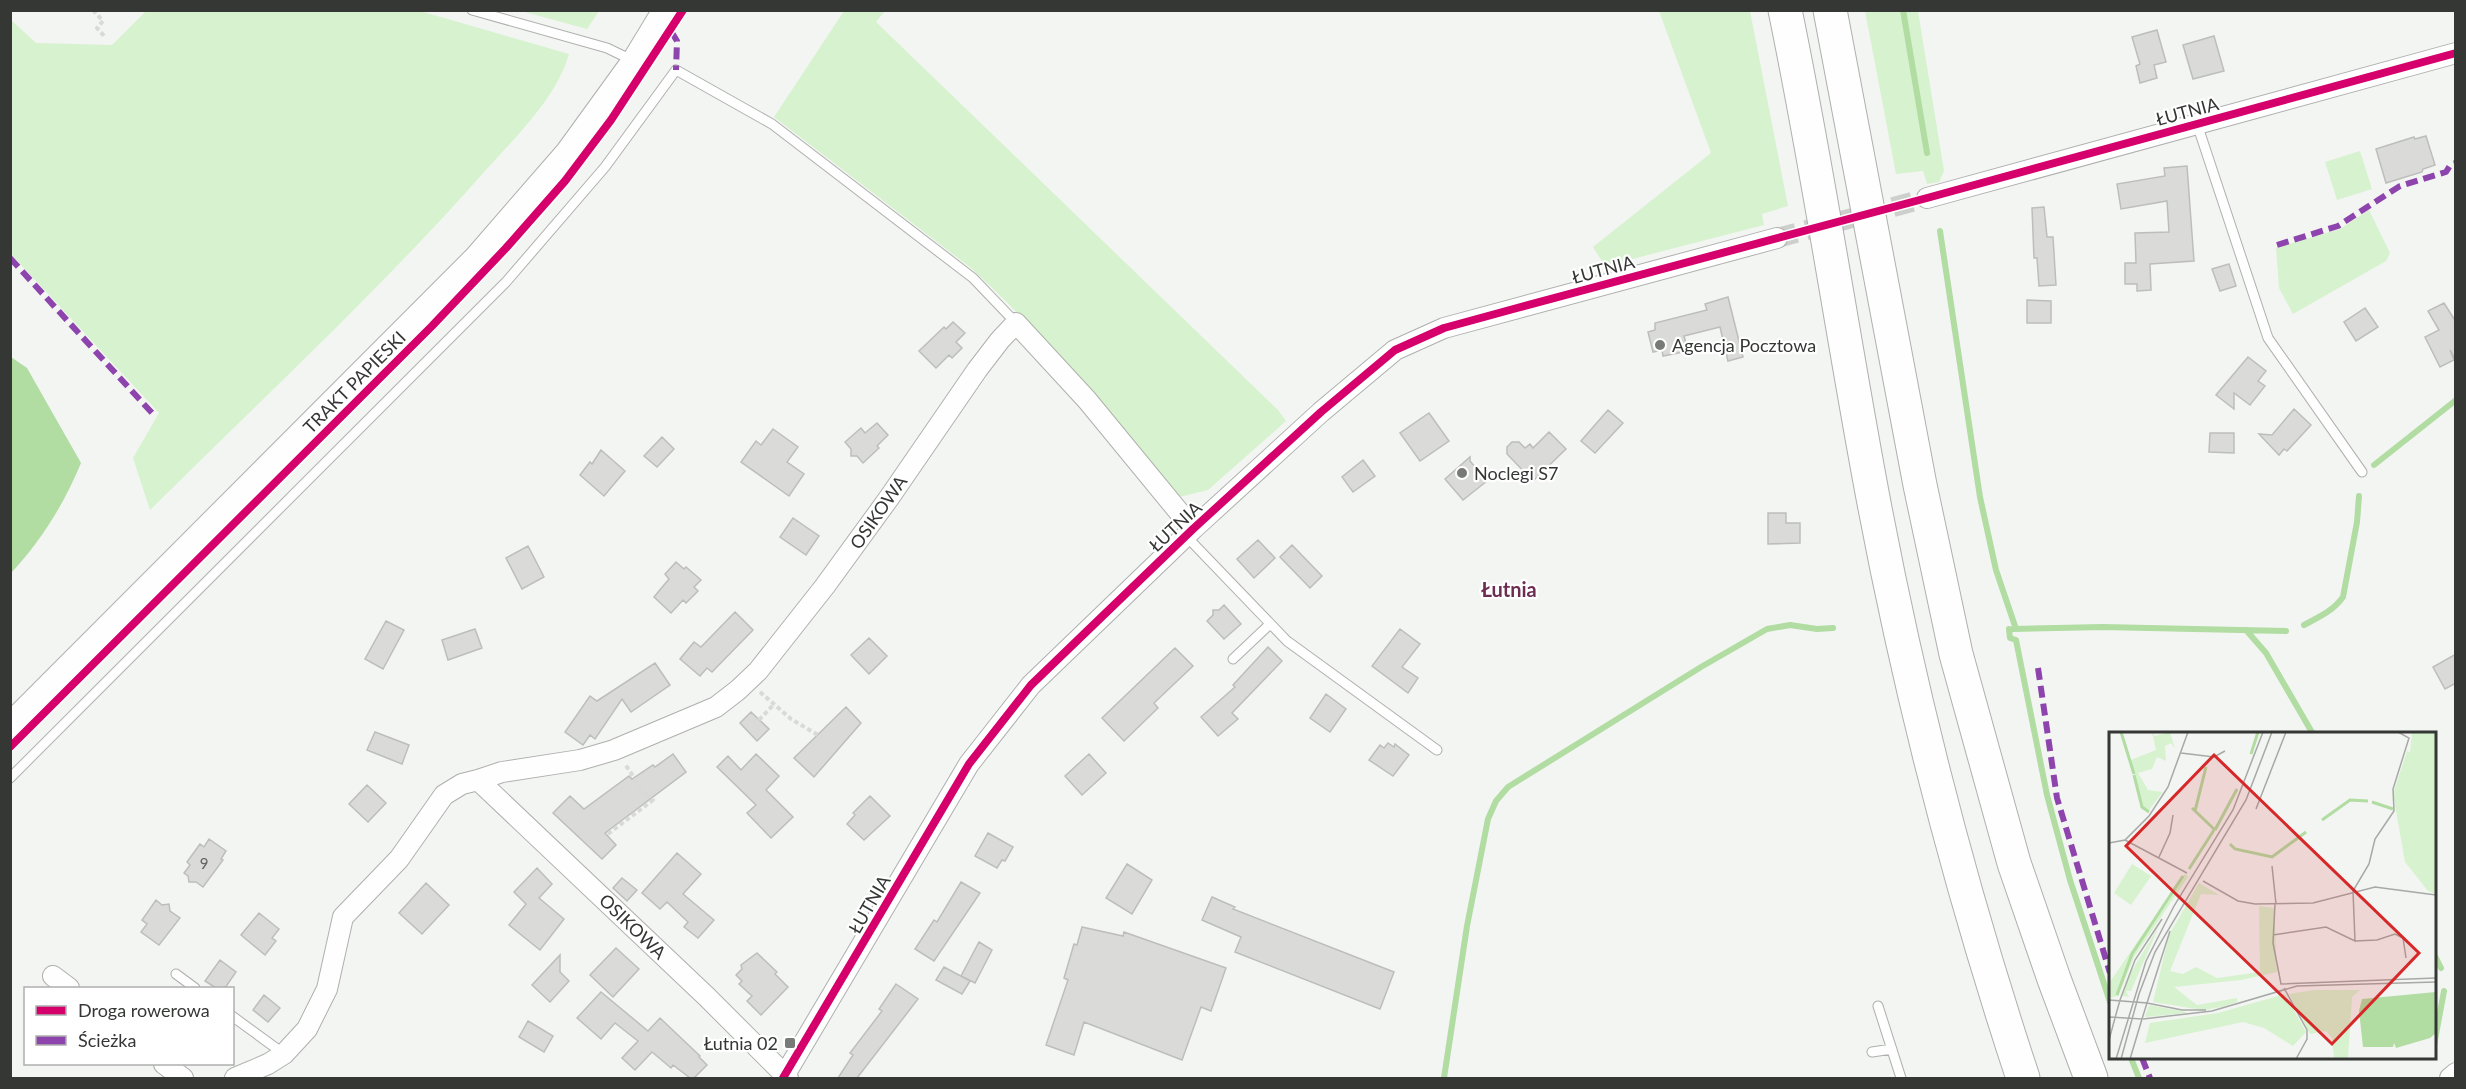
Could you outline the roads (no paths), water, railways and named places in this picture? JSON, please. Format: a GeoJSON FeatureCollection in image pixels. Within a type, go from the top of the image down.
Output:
{"type":"FeatureCollection","features":[{"type":"Feature","properties":{"kind":"highway"},"geometry":{"type":"LineString","coordinates":[[1785,10],[1822,199],[1874,503],[1922,726],[1996,997],[2023,1078]]}},
{"type":"Feature","properties":{"kind":"highway"},"geometry":{"type":"LineString","coordinates":[[1830,10],[1920,485],[1956,654],[2014,863],[2091,1078]]}},
{"type":"Feature","properties":{"kind":"street","name":"TRAKT PAPIESKI"},"geometry":{"type":"LineString","coordinates":[[10,725],[476,258],[568,152],[634,61],[665,10]]}},
{"type":"Feature","properties":{"kind":"street","name":"ŁUTNIA"},"geometry":{"type":"LineString","coordinates":[[1927,198],[2456,52]]}},
{"type":"Feature","properties":{"kind":"street","name":"ŁUTNIA"},"geometry":{"type":"LineString","coordinates":[[786,1077],[969,764],[1031,686],[1190,533],[1322,412],[1395,350],[1444,328],[1777,238]]}},
{"type":"Feature","properties":{"kind":"street"},"geometry":{"type":"LineString","coordinates":[[1016,323],[1087,400],[1190,533]]}},
{"type":"Feature","properties":{"kind":"street","name":"OSIKOWA"},"geometry":{"type":"LineString","coordinates":[[235,1078],[268,1064],[284,1054],[307,1029],[320,1007],[329,981],[343,917],[399,859],[444,795],[462,784],[502,772],[580,760],[614,750],[716,707],[748,681],[825,586],[977,370],[1016,323]]}},
{"type":"Feature","properties":{"kind":"street","name":"OSIKOWA"},"geometry":{"type":"LineString","coordinates":[[478,780],[786,1077]]}},
{"type":"Feature","properties":{"kind":"street"},"geometry":{"type":"LineString","coordinates":[[165,1065],[183,1078]]}},
{"type":"Feature","properties":{"kind":"street"},"geometry":{"type":"LineString","coordinates":[[2450,1078],[2456,1073]]}},
{"type":"Feature","properties":{"kind":"lane"},"geometry":{"type":"LineString","coordinates":[[472,10],[606,48],[634,61]]}},
{"type":"Feature","properties":{"kind":"lane"},"geometry":{"type":"LineString","coordinates":[[10,778],[506,282],[606,167],[676,70],[772,124],[973,278],[1016,323]]}},
{"type":"Feature","properties":{"kind":"lane"},"geometry":{"type":"LineString","coordinates":[[2197,124],[2268,338],[2362,472]]}},
{"type":"Feature","properties":{"kind":"lane","name":"ŁUTNIA"},"geometry":{"type":"LineString","coordinates":[[1190,533],[1269,625],[1287,641],[1437,750]]}},
{"type":"Feature","properties":{"kind":"lane"},"geometry":{"type":"LineString","coordinates":[[1233,659],[1269,625]]}},
{"type":"Feature","properties":{"kind":"lane"},"geometry":{"type":"LineString","coordinates":[[176,974],[194,987]]}},
{"type":"Feature","properties":{"kind":"lane"},"geometry":{"type":"LineString","coordinates":[[1878,1005],[1901,1078]]}},
{"type":"Feature","properties":{"kind":"lane"},"geometry":{"type":"LineString","coordinates":[[234,1017],[284,1054]]}},
{"type":"Feature","properties":{"kind":"lane"},"geometry":{"type":"LineString","coordinates":[[1872,1052],[1892,1049]]}},
{"type":"Feature","properties":{"kind":"waterway"},"geometry":{"type":"LineString","coordinates":[[1903,10],[1927,153]]}},
{"type":"Feature","properties":{"kind":"waterway"},"geometry":{"type":"LineString","coordinates":[[1940,231],[1980,497],[1996,570],[2016,629]]}},
{"type":"Feature","properties":{"kind":"waterway"},"geometry":{"type":"LineString","coordinates":[[2374,465],[2456,400]]}},
{"type":"Feature","properties":{"kind":"waterway"},"geometry":{"type":"LineString","coordinates":[[2304,625],[2330,610],[2343,597],[2357,522],[2359,496]]}},
{"type":"Feature","properties":{"kind":"waterway"},"geometry":{"type":"LineString","coordinates":[[1444,1078],[1467,926],[1488,819],[1496,801],[1508,787],[1701,667],[1767,629],[1790,625],[1817,629],[1833,628]]}},
{"type":"Feature","properties":{"kind":"waterway"},"geometry":{"type":"LineString","coordinates":[[2013,629],[2103,627],[2286,631]]}},
{"type":"Feature","properties":{"kind":"waterway"},"geometry":{"type":"LineString","coordinates":[[2009,629],[2010,638],[2016,640],[2047,795],[2070,880],[2109,999]]}},
{"type":"Feature","properties":{"kind":"waterway"},"geometry":{"type":"LineString","coordinates":[[2246,630],[2266,653],[2312,732]]}},
{"type":"Feature","properties":{"kind":"waterway"},"geometry":{"type":"LineString","coordinates":[[2436,958],[2441,968]]}},
{"type":"Feature","properties":{"kind":"waterway"},"geometry":{"type":"LineString","coordinates":[[2436,1034],[2444,991]]}},
{"type":"Feature","properties":{"kind":"waterway"},"geometry":{"type":"LineString","coordinates":[[2131,1059],[2139,1078]]}},
{"type":"Feature","properties":{"kind":"tunnel"},"geometry":{"type":"LineString","coordinates":[[1777,238],[1927,198]]}},
{"type":"Feature","properties":{"kind":"place","name":"Agencja Pocztowa"},"geometry":{"type":"Point","coordinates":[1660,345]}},
{"type":"Feature","properties":{"kind":"place","name":"Noclegi S7"},"geometry":{"type":"Point","coordinates":[1462,473]}},
{"type":"Feature","properties":{"kind":"place","name":"Łutnia 02"},"geometry":{"type":"Point","coordinates":[790,1043]}},
{"type":"Feature","properties":{"kind":"district","name":"Łutnia"},"geometry":{"type":"Point","coordinates":[1509,589]}}]}
